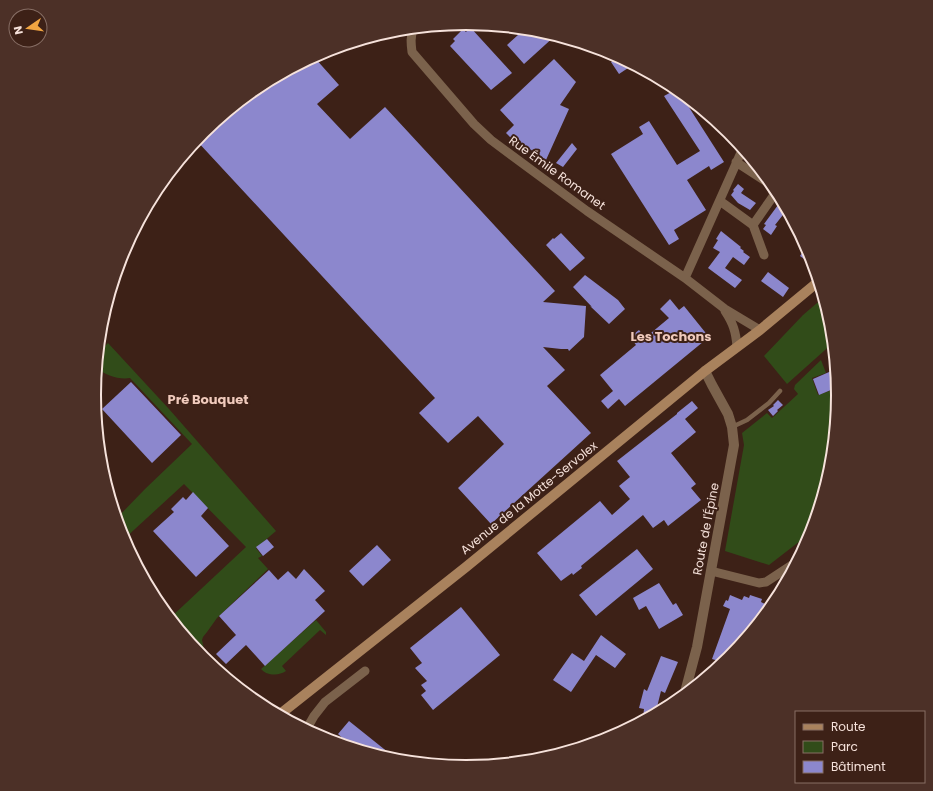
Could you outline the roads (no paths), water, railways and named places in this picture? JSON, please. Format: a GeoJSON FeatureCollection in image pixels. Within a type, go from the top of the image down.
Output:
{"type":"FeatureCollection","features":[{"type":"Feature","properties":{"kind":"main road","name":"Avenue de la Motte-Servolex"},"geometry":{"type":"LineString","coordinates":[[795,301],[814,281]]}},
{"type":"Feature","properties":{"kind":"main road","name":"Avenue de la Motte-Servolex"},"geometry":{"type":"LineString","coordinates":[[284,712],[466,567],[705,371],[760,330],[815,284]]}},
{"type":"Feature","properties":{"kind":"street","name":"Rue Émile Romanet"},"geometry":{"type":"LineString","coordinates":[[412,34],[412,52],[474,124],[487,136],[551,185],[685,278],[725,310],[760,330]]}},
{"type":"Feature","properties":{"kind":"street"},"geometry":{"type":"LineString","coordinates":[[685,278],[740,154]]}},
{"type":"Feature","properties":{"kind":"street"},"geometry":{"type":"LineString","coordinates":[[736,162],[759,177]]}},
{"type":"Feature","properties":{"kind":"street"},"geometry":{"type":"LineString","coordinates":[[752,225],[773,197]]}},
{"type":"Feature","properties":{"kind":"street"},"geometry":{"type":"LineString","coordinates":[[720,201],[752,225],[764,256]]}},
{"type":"Feature","properties":{"kind":"street","name":"Rue Émile Romanet"},"geometry":{"type":"LineString","coordinates":[[725,310],[732,322],[737,338],[737,347]]}},
{"type":"Feature","properties":{"kind":"street","name":"Route de l'Épine"},"geometry":{"type":"LineString","coordinates":[[686,687],[697,647],[734,445],[732,427],[728,414],[705,371]]}},
{"type":"Feature","properties":{"kind":"street"},"geometry":{"type":"LineString","coordinates":[[711,571],[759,583],[766,582],[789,567]]}},
{"type":"Feature","properties":{"kind":"street"},"geometry":{"type":"LineString","coordinates":[[309,725],[325,702],[365,671]]}},
{"type":"Feature","properties":{"kind":"lane"},"geometry":{"type":"LineString","coordinates":[[732,427],[748,420],[780,392]]}},
{"type":"Feature","properties":{"kind":"district","name":"Les Tochons"},"geometry":{"type":"Point","coordinates":[671,336]}},
{"type":"Feature","properties":{"kind":"district","name":"Pré Bouquet"},"geometry":{"type":"Point","coordinates":[208,399]}}]}
